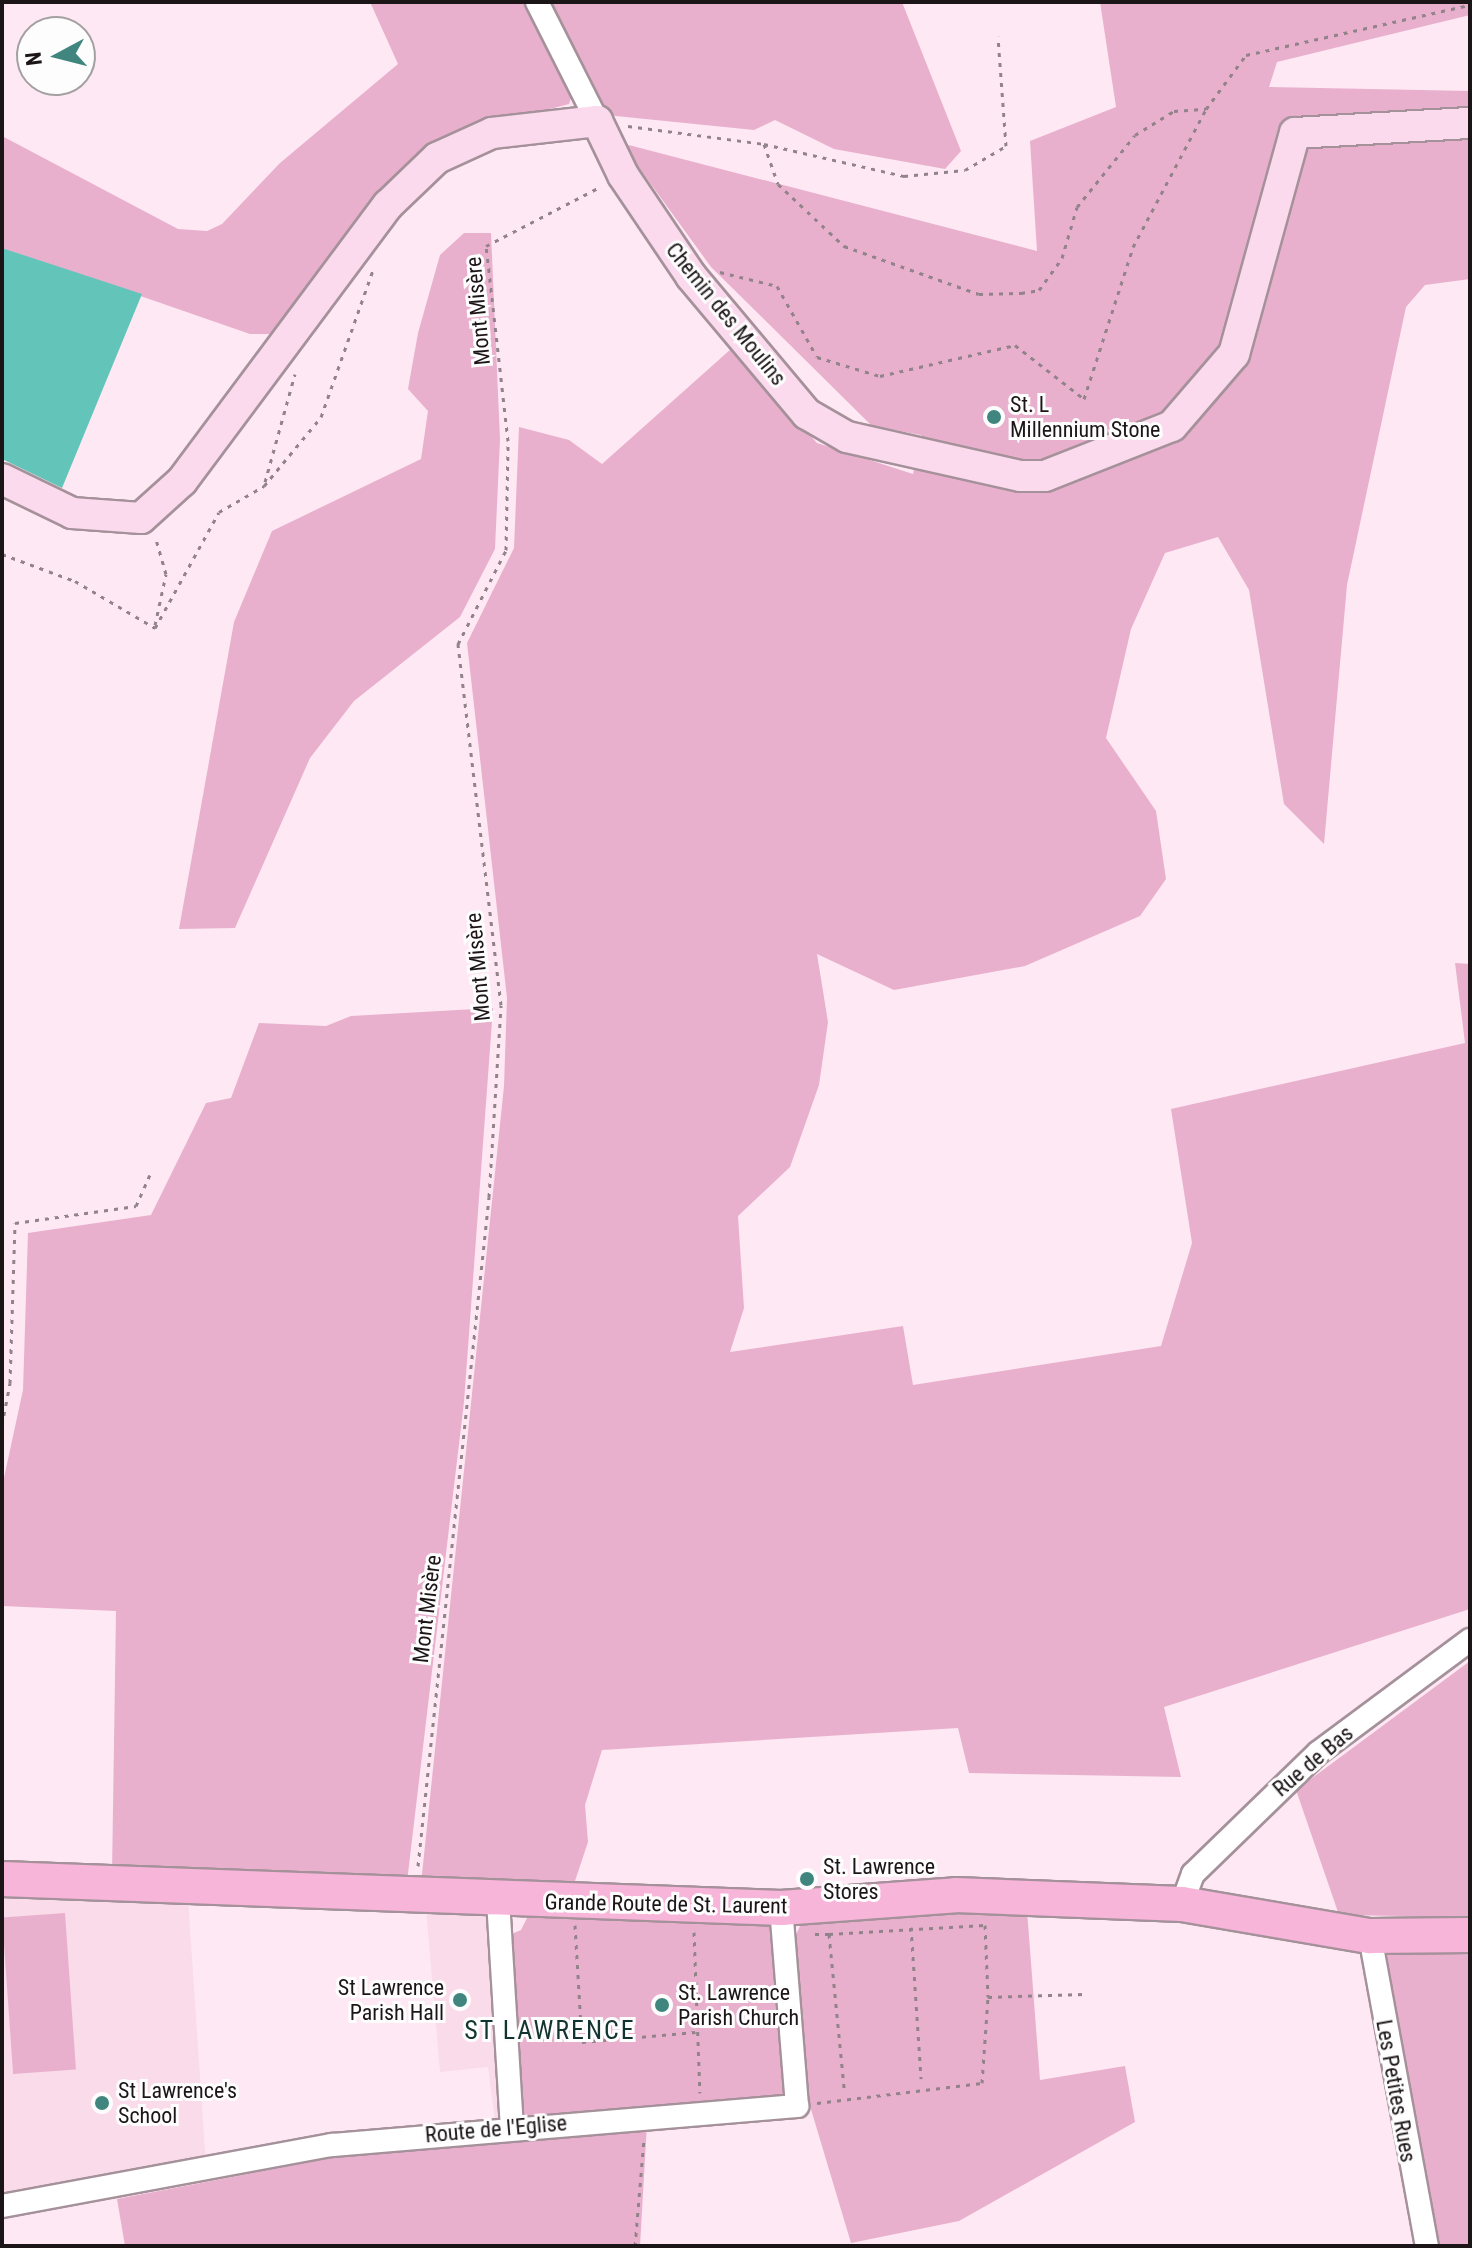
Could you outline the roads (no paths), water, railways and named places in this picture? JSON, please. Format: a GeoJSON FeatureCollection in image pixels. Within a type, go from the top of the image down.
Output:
{"type":"FeatureCollection","features":[{"type":"Feature","properties":{"kind":"main road","name":"Grande Route de St. Laurent"},"geometry":{"type":"LineString","coordinates":[[2,1879],[498,1900],[782,1919],[956,1895],[1182,1904],[1370,1936],[1470,1935]]}},
{"type":"Feature","properties":{"kind":"street"},"geometry":{"type":"LineString","coordinates":[[2,479],[72,513],[141,518],[182,481],[388,205],[437,158],[492,133],[597,121],[537,2]]}},
{"type":"Feature","properties":{"kind":"street","name":"Chemin des Moulins"},"geometry":{"type":"LineString","coordinates":[[597,121],[623,175],[680,260],[807,414],[847,437],[1045,476],[1172,426],[1234,354],[1295,133],[1470,123]]}},
{"type":"Feature","properties":{"kind":"street","name":"Rue de Bas"},"geometry":{"type":"LineString","coordinates":[[1182,1904],[1193,1874],[1319,1752],[1470,1640]]}},
{"type":"Feature","properties":{"kind":"street"},"geometry":{"type":"LineString","coordinates":[[498,1900],[512,2126]]}},
{"type":"Feature","properties":{"kind":"street","name":"Route de l'Eglise"},"geometry":{"type":"LineString","coordinates":[[2,2206],[332,2145],[512,2126],[797,2106],[782,1919]]}},
{"type":"Feature","properties":{"kind":"street","name":"Les Petites Rues"},"geometry":{"type":"LineString","coordinates":[[1370,1936],[1427,2246]]}},
{"type":"Feature","properties":{"kind":"place","name":"St. L Millennium Stone"},"geometry":{"type":"Point","coordinates":[994,417]}},
{"type":"Feature","properties":{"kind":"place","name":"St. Lawrence Stores"},"geometry":{"type":"Point","coordinates":[807,1879]}},
{"type":"Feature","properties":{"kind":"place","name":"St Lawrence Parish Hall"},"geometry":{"type":"Point","coordinates":[460,2000]}},
{"type":"Feature","properties":{"kind":"place","name":"St. Lawrence Parish Church"},"geometry":{"type":"Point","coordinates":[662,2005]}},
{"type":"Feature","properties":{"kind":"place","name":"St Lawrence's School"},"geometry":{"type":"Point","coordinates":[102,2103]}},
{"type":"Feature","properties":{"kind":"district","name":"ST LAWRENCE"},"geometry":{"type":"Point","coordinates":[550,2031]}}]}
